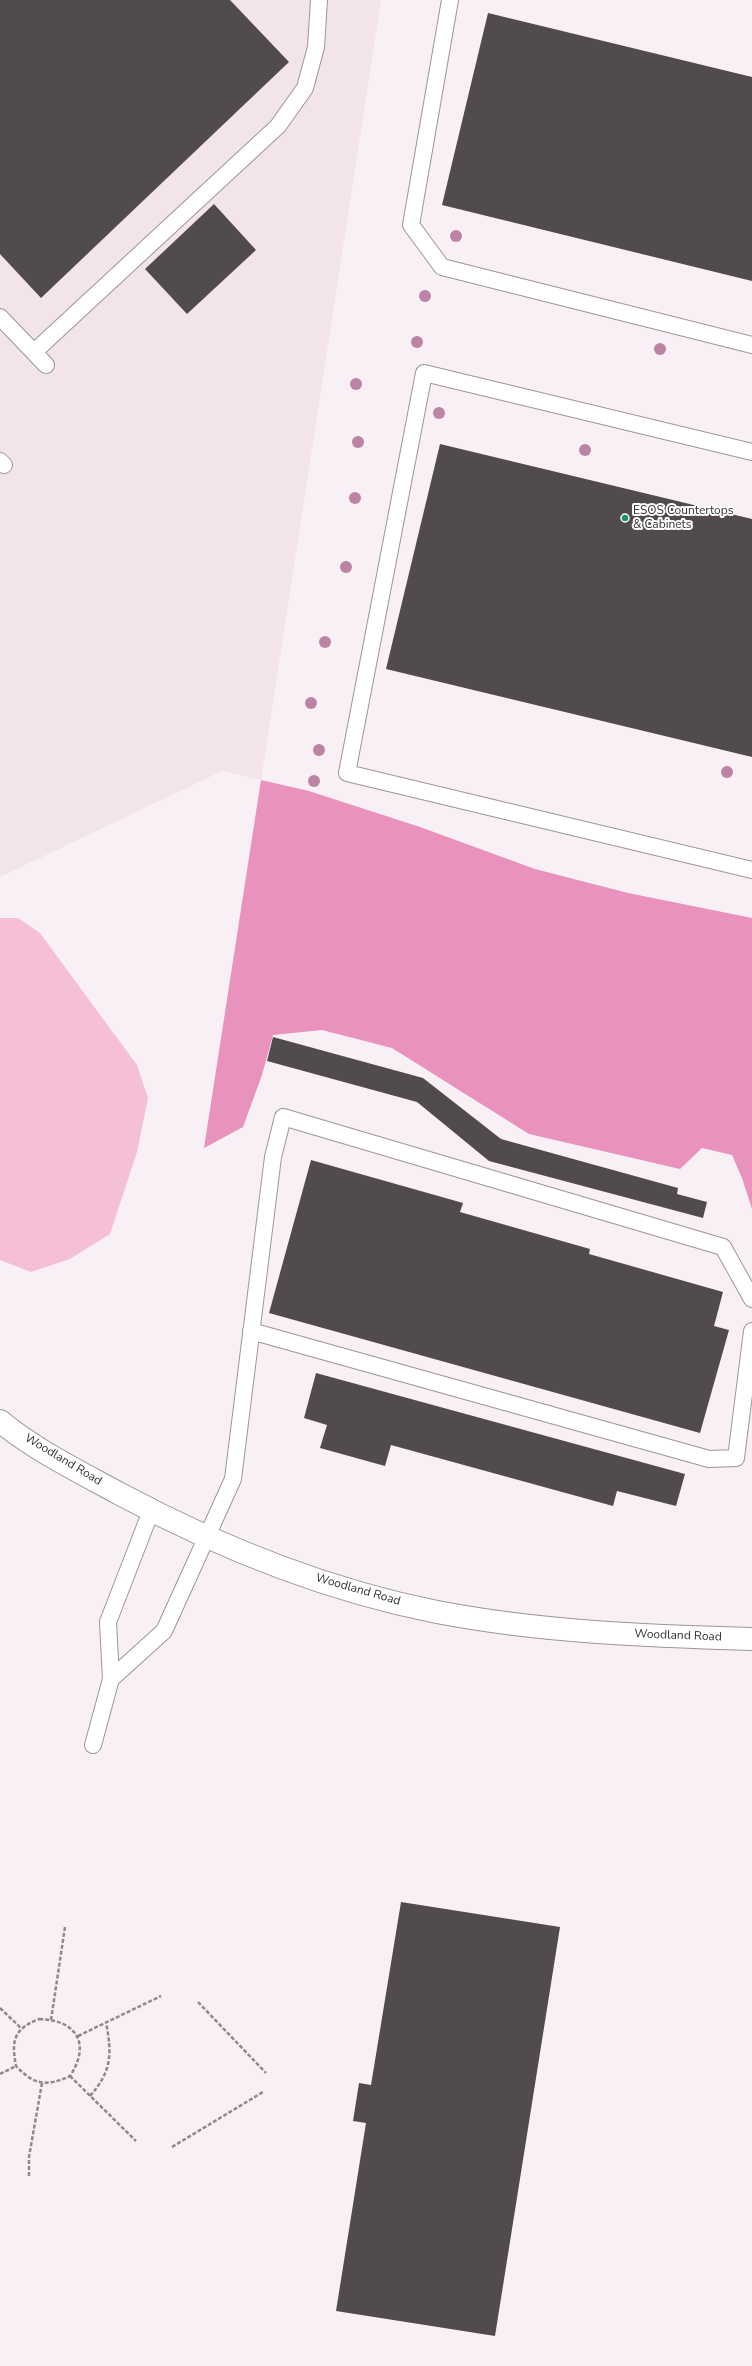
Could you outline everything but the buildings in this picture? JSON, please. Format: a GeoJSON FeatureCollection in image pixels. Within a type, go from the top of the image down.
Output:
{"type":"FeatureCollection","features":[{"type":"Feature","properties":{"kind":"street","name":"Woodland Road"},"geometry":{"type":"LineString","coordinates":[[0,1421],[70,1466],[151,1511],[207,1538],[279,1567],[344,1588],[437,1612],[551,1629],[664,1636],[752,1639]]}},
{"type":"Feature","properties":{"kind":"lane"},"geometry":{"type":"LineString","coordinates":[[34,352],[278,126],[305,88],[316,47],[319,0]]}},
{"type":"Feature","properties":{"kind":"lane"},"geometry":{"type":"LineString","coordinates":[[450,0],[411,225],[442,267],[752,345]]}},
{"type":"Feature","properties":{"kind":"lane"},"geometry":{"type":"LineString","coordinates":[[0,317],[46,365]]}},
{"type":"Feature","properties":{"kind":"lane"},"geometry":{"type":"LineString","coordinates":[[752,452],[424,373],[347,774],[752,870]]}},
{"type":"Feature","properties":{"kind":"lane"},"geometry":{"type":"LineString","coordinates":[[111,1678],[164,1631],[233,1479],[272,1157],[283,1117],[723,1246],[752,1299]]}},
{"type":"Feature","properties":{"kind":"lane"},"geometry":{"type":"LineString","coordinates":[[251,1331],[709,1459],[736,1458],[752,1331]]}},
{"type":"Feature","properties":{"kind":"lane"},"geometry":{"type":"LineString","coordinates":[[93,1745],[111,1678],[108,1622],[151,1511]]}},
{"type":"Feature","properties":{"kind":"path"},"geometry":{"type":"LineString","coordinates":[[51,2020],[66,1927]]}},
{"type":"Feature","properties":{"kind":"path"},"geometry":{"type":"LineString","coordinates":[[78,2036],[161,1996]]}},
{"type":"Feature","properties":{"kind":"path"},"geometry":{"type":"LineString","coordinates":[[198,2002],[266,2073]]}},
{"type":"Feature","properties":{"kind":"path"},"geometry":{"type":"LineString","coordinates":[[0,2008],[20,2028]]}},
{"type":"Feature","properties":{"kind":"path"},"geometry":{"type":"LineString","coordinates":[[39,2019],[51,2020],[69,2026],[78,2036],[80,2057],[70,2076],[51,2082],[42,2083],[31,2080],[16,2066],[13,2048],[15,2037],[20,2028],[39,2019]]}},
{"type":"Feature","properties":{"kind":"path"},"geometry":{"type":"LineString","coordinates":[[90,2096],[102,2081],[108,2066],[110,2055],[106,2022]]}},
{"type":"Feature","properties":{"kind":"path"},"geometry":{"type":"LineString","coordinates":[[0,2074],[16,2066]]}},
{"type":"Feature","properties":{"kind":"path"},"geometry":{"type":"LineString","coordinates":[[70,2076],[136,2141]]}},
{"type":"Feature","properties":{"kind":"path"},"geometry":{"type":"LineString","coordinates":[[29,2176],[30,2157],[42,2083]]}},
{"type":"Feature","properties":{"kind":"path"},"geometry":{"type":"LineString","coordinates":[[172,2147],[263,2092]]}},
{"type":"Feature","properties":{"kind":"shaded area"},"geometry":{"type":"Polygon","coordinates":[[[0,0],[381,0],[261,780],[222,771],[0,877],[0,0]]]}},
{"type":"Feature","properties":{"kind":"shaded area"},"geometry":{"type":"Polygon","coordinates":[[[261,780],[309,791],[420,827],[535,869],[628,893],[752,918],[752,1209],[742,1178],[732,1155],[702,1148],[680,1169],[529,1134],[392,1048],[322,1030],[273,1035],[262,1075],[243,1127],[204,1148],[261,780]]]}},
{"type":"Feature","properties":{"kind":"shaded area"},"geometry":{"type":"Polygon","coordinates":[[[0,918],[18,918],[40,933],[137,1065],[148,1098],[137,1152],[110,1234],[70,1259],[31,1272],[0,1260],[0,918]]]}},
{"type":"Feature","properties":{"kind":"place","name":"ESOS Countertops & Cabinets"},"geometry":{"type":"Point","coordinates":[625,518]}}]}
